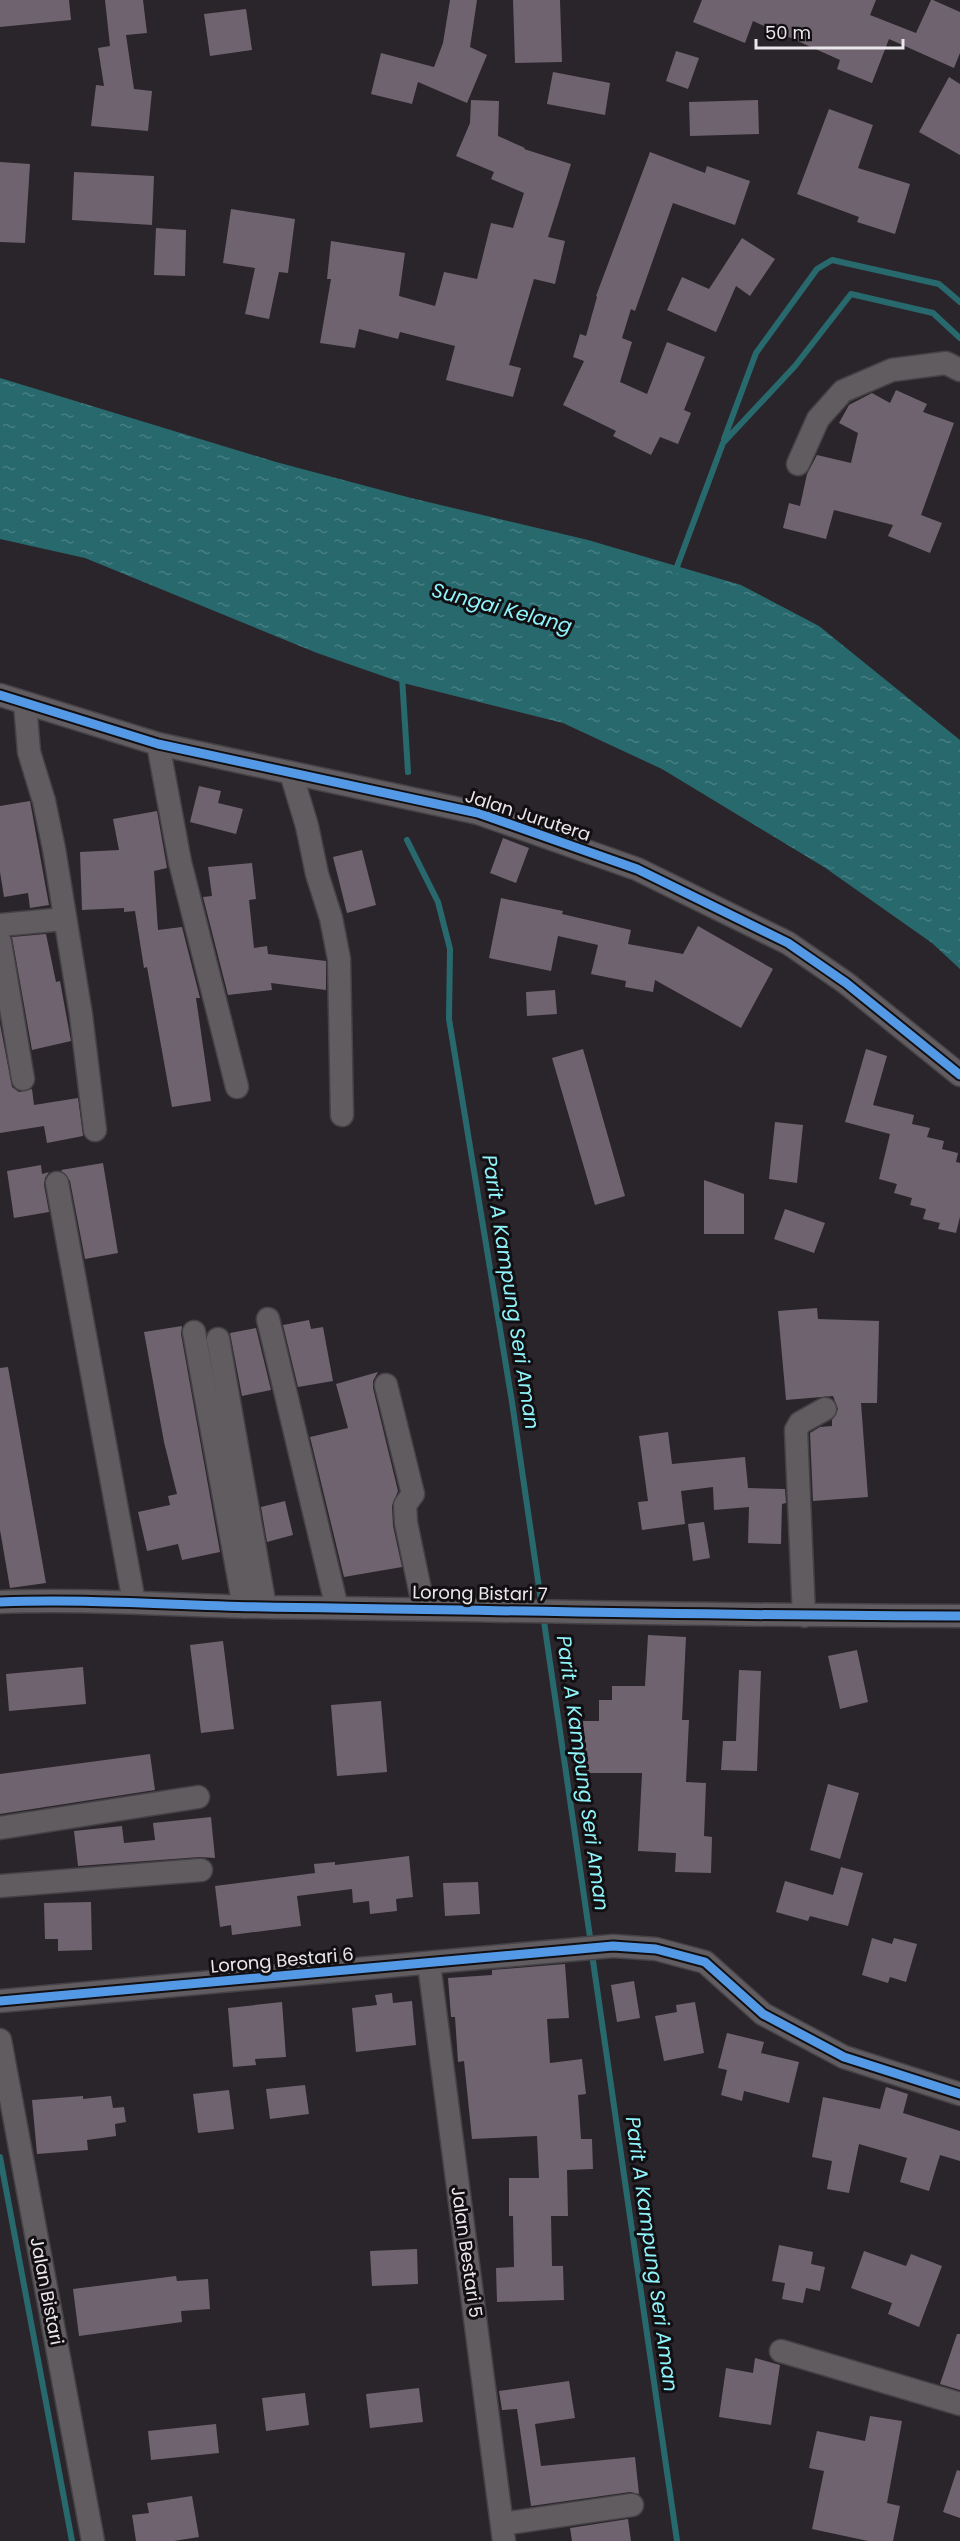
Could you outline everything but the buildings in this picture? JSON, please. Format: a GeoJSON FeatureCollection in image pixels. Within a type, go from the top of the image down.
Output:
{"type":"FeatureCollection","features":[{"type":"Feature","properties":{"kind":"street"},"geometry":{"type":"LineString","coordinates":[[798,464],[818,419],[843,391],[892,370],[946,363],[960,370]]}},
{"type":"Feature","properties":{"kind":"street","name":"Jalan Jurutera"},"geometry":{"type":"LineString","coordinates":[[0,695],[158,744],[478,813],[637,869],[788,943],[846,983],[960,1075]]}},
{"type":"Feature","properties":{"kind":"street"},"geometry":{"type":"LineString","coordinates":[[25,703],[29,752],[44,801],[54,849],[81,1015],[96,1130]]}},
{"type":"Feature","properties":{"kind":"street"},"geometry":{"type":"LineString","coordinates":[[158,744],[180,862],[237,1087]]}},
{"type":"Feature","properties":{"kind":"street"},"geometry":{"type":"LineString","coordinates":[[291,773],[331,918],[339,959],[342,1115]]}},
{"type":"Feature","properties":{"kind":"street"},"geometry":{"type":"LineString","coordinates":[[0,925],[64,919]]}},
{"type":"Feature","properties":{"kind":"street"},"geometry":{"type":"LineString","coordinates":[[0,942],[23,1079]]}},
{"type":"Feature","properties":{"kind":"street"},"geometry":{"type":"LineString","coordinates":[[57,1183],[134,1602]]}},
{"type":"Feature","properties":{"kind":"street"},"geometry":{"type":"LineString","coordinates":[[268,1319],[338,1608]]}},
{"type":"Feature","properties":{"kind":"street"},"geometry":{"type":"LineString","coordinates":[[194,1332],[255,1607]]}},
{"type":"Feature","properties":{"kind":"street"},"geometry":{"type":"LineString","coordinates":[[218,1339],[255,1607]]}},
{"type":"Feature","properties":{"kind":"street"},"geometry":{"type":"LineString","coordinates":[[386,1385],[412,1494],[405,1505],[406,1522],[424,1609]]}},
{"type":"Feature","properties":{"kind":"street"},"geometry":{"type":"LineString","coordinates":[[804,1616],[796,1431],[800,1423],[825,1409]]}},
{"type":"Feature","properties":{"kind":"street","name":"Lorong Bistari 7"},"geometry":{"type":"LineString","coordinates":[[0,1602],[59,1599],[255,1607],[567,1610],[804,1616],[960,1616]]}},
{"type":"Feature","properties":{"kind":"street"},"geometry":{"type":"LineString","coordinates":[[0,1828],[198,1797]]}},
{"type":"Feature","properties":{"kind":"street"},"geometry":{"type":"LineString","coordinates":[[0,1886],[201,1870]]}},
{"type":"Feature","properties":{"kind":"street","name":"Lorong Bestari 6"},"geometry":{"type":"LineString","coordinates":[[0,2001],[613,1946],[656,1949],[705,1962],[763,2014],[844,2057],[960,2094]]}},
{"type":"Feature","properties":{"kind":"street","name":"Jalan Bestari 5"},"geometry":{"type":"LineString","coordinates":[[429,1964],[503,2533]]}},
{"type":"Feature","properties":{"kind":"street","name":"Jalan Bistari"},"geometry":{"type":"LineString","coordinates":[[0,2040],[93,2541]]}},
{"type":"Feature","properties":{"kind":"street"},"geometry":{"type":"LineString","coordinates":[[781,2351],[960,2404]]}},
{"type":"Feature","properties":{"kind":"street"},"geometry":{"type":"LineString","coordinates":[[503,2533],[632,2505]]}},
{"type":"Feature","properties":{"kind":"water","name":"Sungai Kelang"},"geometry":{"type":"Polygon","coordinates":[[[0,378],[276,462],[411,498],[588,540],[741,585],[819,626],[960,740],[960,969],[932,943],[824,867],[662,769],[563,723],[403,683],[317,653],[85,558],[0,539],[0,378]]]}},
{"type":"Feature","properties":{"kind":"waterway"},"geometry":{"type":"LineString","coordinates":[[724,439],[756,353],[817,269],[832,260],[939,284],[960,302]]}},
{"type":"Feature","properties":{"kind":"waterway"},"geometry":{"type":"LineString","coordinates":[[675,572],[723,443],[795,366],[851,294],[933,313],[960,338]]}},
{"type":"Feature","properties":{"kind":"waterway","name":"Parit A Kampung Seri Aman"},"geometry":{"type":"LineString","coordinates":[[402,677],[408,772]]}},
{"type":"Feature","properties":{"kind":"waterway","name":"Parit A Kampung Seri Aman"},"geometry":{"type":"LineString","coordinates":[[407,840],[438,902],[450,949],[449,1019],[512,1402],[591,1944]]}},
{"type":"Feature","properties":{"kind":"waterway","name":"Parit A Kampung Seri Aman"},"geometry":{"type":"LineString","coordinates":[[592,1954],[677,2541]]}},
{"type":"Feature","properties":{"kind":"waterway"},"geometry":{"type":"LineString","coordinates":[[0,2157],[72,2541]]}},
{"type":"Feature","properties":{"kind":"cycle path"},"geometry":{"type":"LineString","coordinates":[[0,695],[158,744],[478,813],[637,869],[788,943],[846,983],[960,1075]]}},
{"type":"Feature","properties":{"kind":"cycle path"},"geometry":{"type":"LineString","coordinates":[[0,1602],[67,1601],[265,1607],[960,1616]]}},
{"type":"Feature","properties":{"kind":"cycle path"},"geometry":{"type":"LineString","coordinates":[[0,2001],[613,1946],[656,1949],[705,1962],[763,2014],[844,2057],[960,2094]]}}]}
